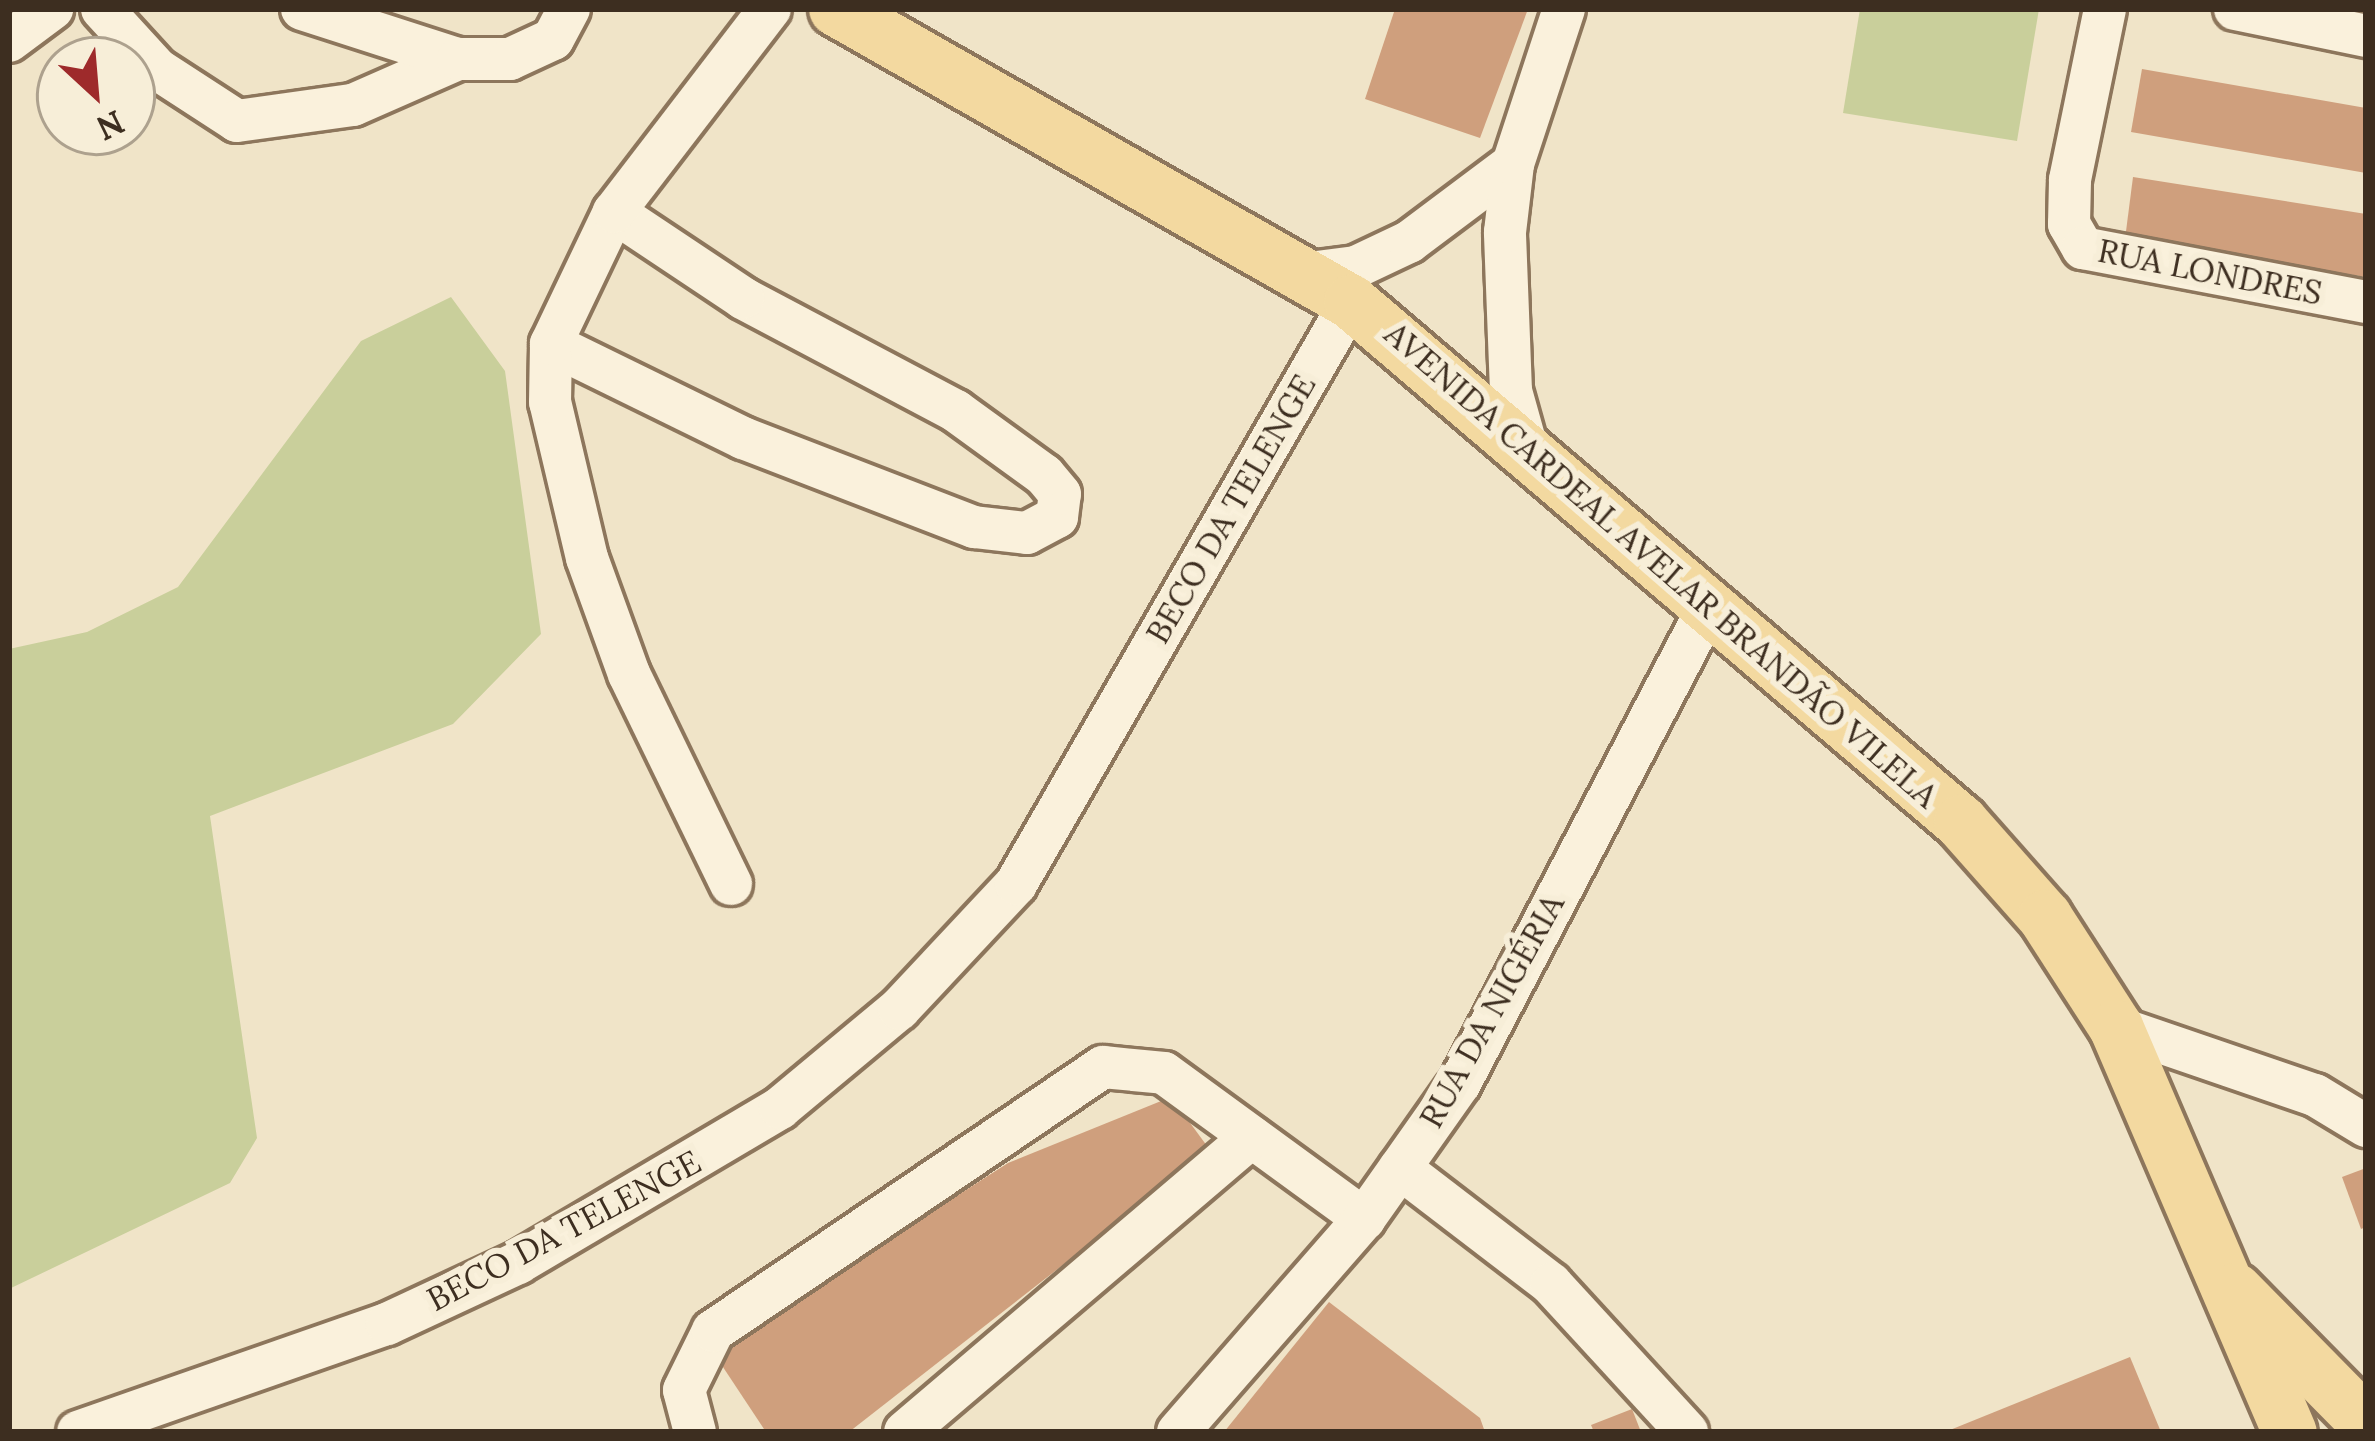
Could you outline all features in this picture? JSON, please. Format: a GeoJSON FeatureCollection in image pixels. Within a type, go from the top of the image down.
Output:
{"type":"FeatureCollection","features":[{"type":"Feature","properties":{"kind":"main road","name":"AVENIDA CARDEAL AVELAR BRANDÃO VILELA"},"geometry":{"type":"LineString","coordinates":[[836,9],[1330,287],[1525,441],[1708,610],[1961,822],[2045,917],[2116,1027],[2290,1432]]}},
{"type":"Feature","properties":{"kind":"main road","name":"AVENIDA CARDEAL AVELAR BRANDÃO VILELA"},"geometry":{"type":"LineString","coordinates":[[2224,1280],[2366,1423]]}},
{"type":"Feature","properties":{"kind":"street"},"geometry":{"type":"LineString","coordinates":[[9,41],[52,9]]}},
{"type":"Feature","properties":{"kind":"street"},"geometry":{"type":"LineString","coordinates":[[102,9],[158,69],[237,121],[353,105],[458,58],[534,53],[569,9]]}},
{"type":"Feature","properties":{"kind":"street"},"geometry":{"type":"LineString","coordinates":[[302,9],[458,58]]}},
{"type":"Feature","properties":{"kind":"street"},"geometry":{"type":"LineString","coordinates":[[731,884],[628,674],[587,558],[554,425],[551,344],[614,212],[770,9]]}},
{"type":"Feature","properties":{"kind":"street"},"geometry":{"type":"LineString","coordinates":[[1525,441],[1504,298],[1513,164],[1564,9]]}},
{"type":"Feature","properties":{"kind":"street","name":"RUA LONDRES"},"geometry":{"type":"LineString","coordinates":[[2105,9],[2070,180],[2068,224],[2083,248],[2366,302]]}},
{"type":"Feature","properties":{"kind":"street"},"geometry":{"type":"LineString","coordinates":[[2235,9],[2366,36]]}},
{"type":"Feature","properties":{"kind":"street"},"geometry":{"type":"LineString","coordinates":[[1330,287],[1356,267],[1409,242],[1513,164]]}},
{"type":"Feature","properties":{"kind":"street"},"geometry":{"type":"LineString","coordinates":[[551,344],[743,438],[974,526],[1027,533],[1057,517],[1060,494],[1044,475],[956,411],[743,298],[614,212]]}},
{"type":"Feature","properties":{"kind":"street","name":"BECO DA TELENGE"},"geometry":{"type":"LineString","coordinates":[[78,1432],[387,1324],[518,1263],[780,1108],[899,1009],[1016,884],[1330,287]]}},
{"type":"Feature","properties":{"kind":"street","name":"RUA DA NIGÉRIA"},"geometry":{"type":"LineString","coordinates":[[1178,1432],[1364,1219],[1460,1083],[1708,610]]}},
{"type":"Feature","properties":{"kind":"street"},"geometry":{"type":"LineString","coordinates":[[2116,1027],[2315,1095],[2366,1126]]}},
{"type":"Feature","properties":{"kind":"street"},"geometry":{"type":"LineString","coordinates":[[695,1432],[684,1390],[712,1331],[1070,1083],[1118,1066],[1164,1073],[1364,1219]]}},
{"type":"Feature","properties":{"kind":"street"},"geometry":{"type":"LineString","coordinates":[[905,1432],[1252,1137]]}},
{"type":"Feature","properties":{"kind":"street"},"geometry":{"type":"LineString","coordinates":[[1400,1168],[1551,1284],[1687,1432]]}},
{"type":"Feature","properties":{"kind":"green space"},"geometry":{"type":"Polygon","coordinates":[[[1860,9],[2039,9],[2017,141],[1843,113],[1860,9]]]}},
{"type":"Feature","properties":{"kind":"green space"},"geometry":{"type":"Polygon","coordinates":[[[451,297],[505,371],[541,634],[453,724],[210,816],[257,1138],[230,1183],[9,1289],[9,649],[87,632],[178,587],[361,341],[451,297]]]}},
{"type":"Feature","properties":{"kind":"building"},"geometry":{"type":"Polygon","coordinates":[[[1395,9],[1528,9],[1480,138],[1365,99],[1395,9]]]}},
{"type":"Feature","properties":{"kind":"building"},"geometry":{"type":"Polygon","coordinates":[[[2142,69],[2366,108],[2366,173],[2131,132],[2142,69]]]}},
{"type":"Feature","properties":{"kind":"building"},"geometry":{"type":"Polygon","coordinates":[[[2133,177],[2366,214],[2366,277],[2125,239],[2133,177]]]}},
{"type":"Feature","properties":{"kind":"building"},"geometry":{"type":"Polygon","coordinates":[[[1171,1097],[1210,1150],[849,1432],[766,1432],[713,1352],[1008,1163],[1171,1097]]]}},
{"type":"Feature","properties":{"kind":"building"},"geometry":{"type":"Polygon","coordinates":[[[2366,1168],[2366,1227],[2361,1229],[2342,1177],[2366,1168]]]}},
{"type":"Feature","properties":{"kind":"building"},"geometry":{"type":"Polygon","coordinates":[[[1329,1302],[1480,1418],[1485,1432],[1224,1432],[1329,1302]]]}},
{"type":"Feature","properties":{"kind":"building"},"geometry":{"type":"Polygon","coordinates":[[[2130,1357],[2161,1432],[1945,1432],[2130,1357]]]}},
{"type":"Feature","properties":{"kind":"building"},"geometry":{"type":"Polygon","coordinates":[[[1632,1409],[1641,1432],[1594,1432],[1591,1425],[1632,1409]]]}}]}
